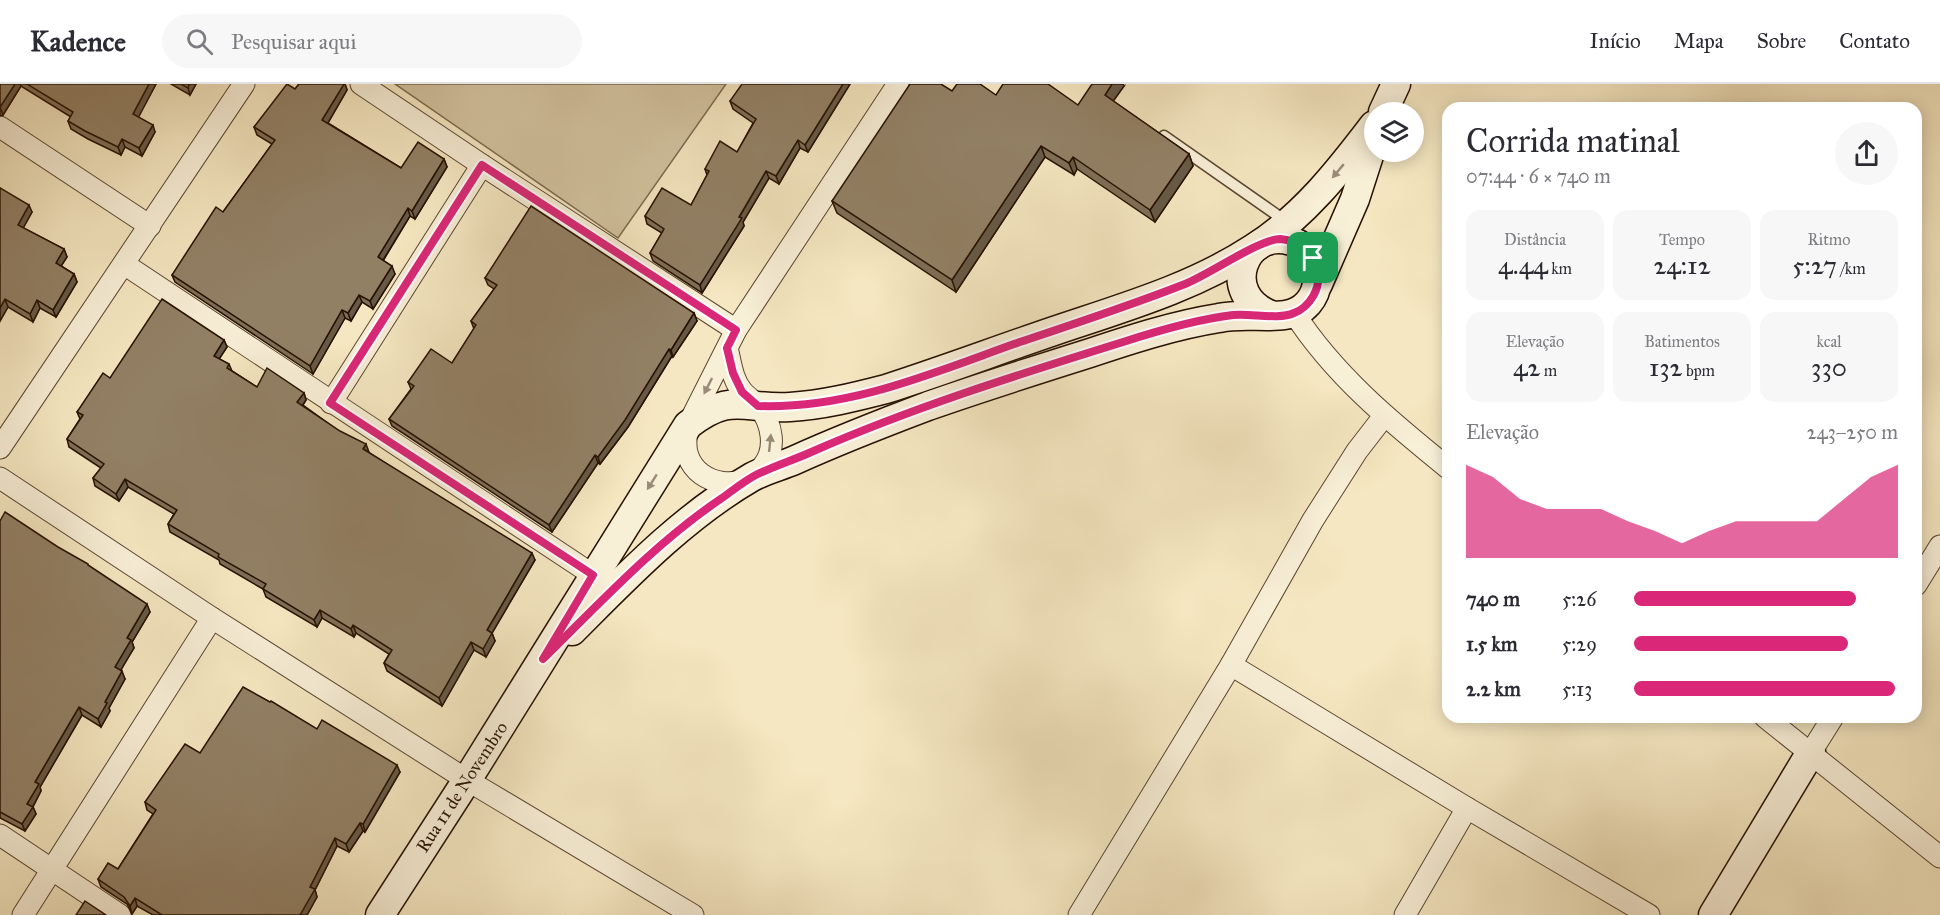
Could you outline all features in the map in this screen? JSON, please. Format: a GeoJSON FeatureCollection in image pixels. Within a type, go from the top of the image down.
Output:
{"type":"FeatureCollection","features":[{"type":"Feature","properties":{"kind":"main road"},"geometry":{"type":"LineString","coordinates":[[1388,102],[1396,84]]}},
{"type":"Feature","properties":{"kind":"main road","name":"Rua 11 de Novembro"},"geometry":{"type":"LineString","coordinates":[[1283,314],[1260,311],[1244,292],[1241,280],[1242,268],[1247,257],[1321,192],[1364,138]]}},
{"type":"Feature","properties":{"kind":"main road"},"geometry":{"type":"LineString","coordinates":[[1283,314],[1305,306],[1314,296],[1355,199],[1367,162]]}},
{"type":"Feature","properties":{"kind":"main road","name":"Rua 11 de Novembro"},"geometry":{"type":"LineString","coordinates":[[380,915],[467,780],[688,425],[704,412],[720,405],[740,403],[789,407],[854,398],[1136,304],[1197,279],[1266,242],[1280,239],[1304,248],[1313,258],[1318,270],[1318,284]]}},
{"type":"Feature","properties":{"kind":"main road","name":"Rua 11 de Novembro"},"geometry":{"type":"LineString","coordinates":[[543,659],[674,533],[753,477],[855,433],[996,382],[1118,344],[1216,318],[1235,315],[1283,314]]}},
{"type":"Feature","properties":{"kind":"main road"},"geometry":{"type":"LineString","coordinates":[[1713,915],[1811,752]]}},
{"type":"Feature","properties":{"kind":"street"},"geometry":{"type":"LineString","coordinates":[[0,448],[244,84]]}},
{"type":"Feature","properties":{"kind":"street"},"geometry":{"type":"LineString","coordinates":[[361,84],[482,165],[731,339],[737,383],[742,392],[758,406],[771,427],[771,445],[765,465],[753,477],[734,483],[722,483],[708,479],[698,472],[687,454],[688,425],[731,339],[898,84]]}},
{"type":"Feature","properties":{"kind":"street"},"geometry":{"type":"LineString","coordinates":[[0,127],[150,226]]}},
{"type":"Feature","properties":{"kind":"street"},"geometry":{"type":"LineString","coordinates":[[330,403],[482,165]]}},
{"type":"Feature","properties":{"kind":"street"},"geometry":{"type":"LineString","coordinates":[[124,264],[330,403],[593,575]]}},
{"type":"Feature","properties":{"kind":"street"},"geometry":{"type":"LineString","coordinates":[[1283,314],[1311,339],[1383,416],[1442,463]]}},
{"type":"Feature","properties":{"kind":"street"},"geometry":{"type":"LineString","coordinates":[[1086,912],[1313,520],[1357,451],[1383,416]]}},
{"type":"Feature","properties":{"kind":"street"},"geometry":{"type":"LineString","coordinates":[[0,478],[212,618],[467,780],[693,915]]}},
{"type":"Feature","properties":{"kind":"street"},"geometry":{"type":"LineString","coordinates":[[1922,575],[1940,546]]}},
{"type":"Feature","properties":{"kind":"street"},"geometry":{"type":"LineString","coordinates":[[23,915],[212,618]]}},
{"type":"Feature","properties":{"kind":"street"},"geometry":{"type":"LineString","coordinates":[[1231,665],[1648,915]]}},
{"type":"Feature","properties":{"kind":"street"},"geometry":{"type":"LineString","coordinates":[[1773,723],[1940,857]]}},
{"type":"Feature","properties":{"kind":"street"},"geometry":{"type":"LineString","coordinates":[[1811,752],[1829,723]]}},
{"type":"Feature","properties":{"kind":"street"},"geometry":{"type":"LineString","coordinates":[[1404,915],[1467,808]]}},
{"type":"Feature","properties":{"kind":"street"},"geometry":{"type":"LineString","coordinates":[[0,835],[120,915]]}},
{"type":"Feature","properties":{"kind":"lane"},"geometry":{"type":"LineString","coordinates":[[1164,136],[1287,223]]}},
{"type":"Feature","properties":{"kind":"shaded area"},"geometry":{"type":"Polygon","coordinates":[[[395,84],[726,84],[618,238],[395,84]]]}},
{"type":"Feature","properties":{"kind":"building"},"geometry":{"type":"Polygon","coordinates":[[[0,84],[15,84],[0,107],[0,84]]]}},
{"type":"Feature","properties":{"kind":"building"},"geometry":{"type":"Polygon","coordinates":[[[27,84],[149,84],[133,114],[153,125],[139,148],[122,139],[118,147],[68,121],[73,112],[27,84]]]}},
{"type":"Feature","properties":{"kind":"building"},"geometry":{"type":"Polygon","coordinates":[[[287,84],[295,89],[299,84],[344,84],[322,120],[401,168],[418,142],[444,159],[412,211],[408,208],[378,257],[392,266],[370,301],[359,295],[348,313],[342,310],[310,366],[172,275],[216,207],[223,212],[275,140],[254,127],[287,84]]]}},
{"type":"Feature","properties":{"kind":"building"},"geometry":{"type":"Polygon","coordinates":[[[742,84],[843,84],[805,145],[798,140],[776,176],[766,171],[739,217],[742,218],[700,285],[650,253],[664,229],[645,216],[662,188],[691,205],[709,171],[705,169],[720,141],[737,152],[756,119],[730,101],[742,84]]]}},
{"type":"Feature","properties":{"kind":"building"},"geometry":{"type":"Polygon","coordinates":[[[910,84],[941,84],[952,91],[957,84],[980,84],[996,95],[1003,84],[1048,84],[1078,105],[1092,84],[1112,84],[1105,95],[1189,154],[1150,210],[1073,157],[1069,163],[1041,146],[952,280],[832,201],[910,84]]]}},
{"type":"Feature","properties":{"kind":"building"},"geometry":{"type":"Polygon","coordinates":[[[0,188],[29,205],[18,225],[64,249],[56,263],[74,274],[53,310],[37,300],[30,314],[5,299],[0,308],[0,188]]]}},
{"type":"Feature","properties":{"kind":"building"},"geometry":{"type":"Polygon","coordinates":[[[531,206],[694,313],[625,420],[598,457],[595,455],[549,525],[389,419],[414,386],[408,382],[431,349],[452,363],[476,325],[471,321],[497,285],[485,278],[531,206]]]}},
{"type":"Feature","properties":{"kind":"building"},"geometry":{"type":"Polygon","coordinates":[[[162,299],[224,340],[214,356],[229,364],[227,368],[257,387],[267,368],[304,393],[297,402],[340,431],[366,444],[363,449],[532,553],[487,630],[492,633],[483,649],[471,642],[439,698],[384,663],[392,650],[353,625],[351,629],[320,610],[314,620],[263,589],[266,584],[218,557],[219,554],[168,524],[177,510],[125,479],[116,494],[93,478],[104,464],[67,439],[83,415],[77,412],[103,373],[110,378],[162,299]]]}},
{"type":"Feature","properties":{"kind":"building"},"geometry":{"type":"Polygon","coordinates":[[[5,512],[147,604],[127,638],[131,640],[115,667],[122,671],[98,719],[79,707],[35,782],[39,784],[27,804],[33,807],[22,824],[0,812],[0,521],[5,512]]]}},
{"type":"Feature","properties":{"kind":"building"},"geometry":{"type":"Polygon","coordinates":[[[243,687],[317,729],[322,720],[397,765],[363,824],[360,823],[346,844],[335,838],[310,887],[315,889],[300,915],[162,915],[135,898],[130,906],[124,897],[98,879],[108,863],[118,869],[156,810],[145,802],[185,744],[200,753],[243,687]]]}},
{"type":"Feature","properties":{"kind":"building"},"geometry":{"type":"Polygon","coordinates":[[[85,901],[106,915],[76,915],[85,901]]]}},
{"type":"Feature","properties":{"kind":"route"},"geometry":{"type":"LineString","coordinates":[[482,165],[736,330],[727,348],[733,373],[742,392],[758,406],[789,407],[854,398],[948,369],[1136,304],[1197,279],[1266,242],[1280,239],[1293,242],[1304,248],[1313,258],[1318,270],[1318,284],[1314,296],[1294,313],[1283,316],[1235,315],[1140,337],[996,382],[855,433],[753,477],[674,533],[543,659],[593,575],[330,403],[482,165]]}}]}
